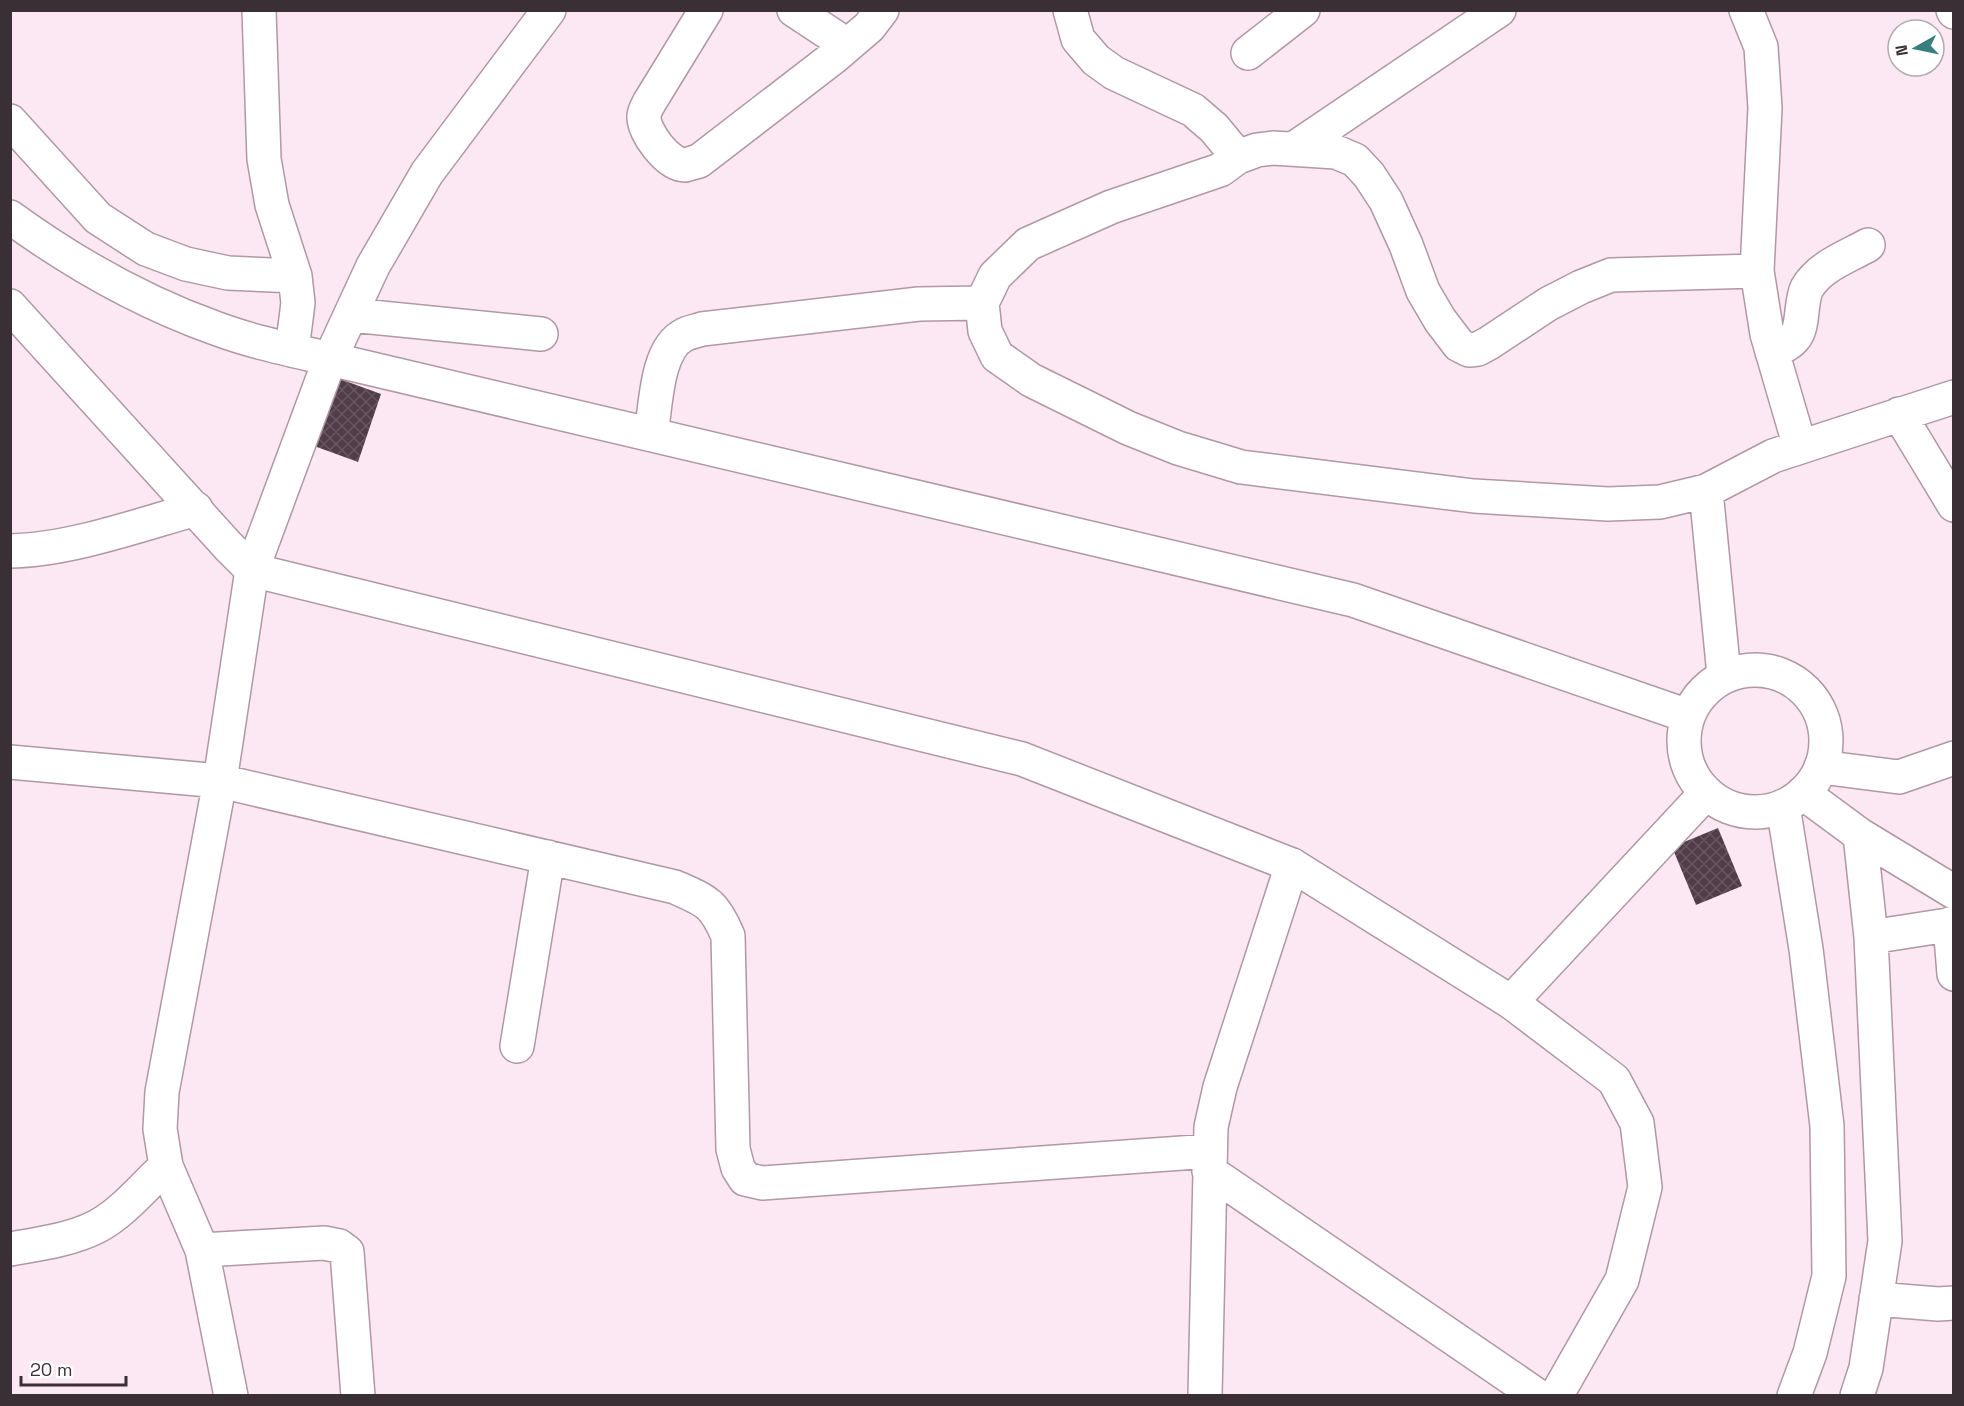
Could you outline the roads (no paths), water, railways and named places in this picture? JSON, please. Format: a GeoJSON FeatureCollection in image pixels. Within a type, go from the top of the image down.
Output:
{"type":"FeatureCollection","features":[{"type":"Feature","properties":{"kind":"street"},"geometry":{"type":"LineString","coordinates":[[259,10],[264,159],[272,205],[295,276],[298,303],[292,350]]}},
{"type":"Feature","properties":{"kind":"street"},"geometry":{"type":"LineString","coordinates":[[231,1395],[202,1250],[166,1166],[160,1129],[162,1092],[220,782],[252,570],[330,359],[374,266],[427,173],[549,10]]}},
{"type":"Feature","properties":{"kind":"street"},"geometry":{"type":"LineString","coordinates":[[706,10],[649,103],[644,116],[646,129],[667,157],[685,165],[699,161],[848,45],[869,27],[882,10]]}},
{"type":"Feature","properties":{"kind":"street"},"geometry":{"type":"LineString","coordinates":[[794,10],[848,45]]}},
{"type":"Feature","properties":{"kind":"street"},"geometry":{"type":"LineString","coordinates":[[1070,10],[1078,39],[1096,60],[1114,73],[1193,110],[1214,128],[1238,157]]}},
{"type":"Feature","properties":{"kind":"street"},"geometry":{"type":"LineString","coordinates":[[1248,53],[1303,10]]}},
{"type":"Feature","properties":{"kind":"street"},"geometry":{"type":"LineString","coordinates":[[1295,148],[1499,10]]}},
{"type":"Feature","properties":{"kind":"street"},"geometry":{"type":"LineString","coordinates":[[1746,10],[1761,47],[1765,108],[1756,271],[1767,334],[1800,447]]}},
{"type":"Feature","properties":{"kind":"street"},"geometry":{"type":"LineString","coordinates":[[10,121],[98,218],[146,249],[186,264],[228,273],[295,276]]}},
{"type":"Feature","properties":{"kind":"street"},"geometry":{"type":"LineString","coordinates":[[1756,271],[1611,275],[1572,291],[1489,343],[1478,349],[1469,350],[1459,345],[1440,320],[1423,291],[1390,210],[1369,175],[1354,160],[1336,152],[1273,148],[1257,150],[1238,157],[1220,170],[1111,207],[1028,243],[995,276],[982,303],[985,331],[997,356],[1031,380],[1128,428],[1178,448],[1241,467],[1474,496],[1608,504],[1660,502],[1706,491],[1773,456],[1953,397]]}},
{"type":"Feature","properties":{"kind":"street"},"geometry":{"type":"LineString","coordinates":[[11,219],[83,265],[157,305],[216,329],[292,350],[1353,600],[1688,716]]}},
{"type":"Feature","properties":{"kind":"street"},"geometry":{"type":"LineString","coordinates":[[1772,352],[1790,342],[1797,335],[1803,296],[1817,275],[1868,245]]}},
{"type":"Feature","properties":{"kind":"street"},"geometry":{"type":"LineString","coordinates":[[651,434],[663,360],[670,348],[683,335],[702,329],[919,304],[982,303]]}},
{"type":"Feature","properties":{"kind":"street"},"geometry":{"type":"LineString","coordinates":[[10,306],[252,570],[1022,759],[1292,865],[1511,1002],[1614,1080],[1637,1124],[1645,1187],[1622,1280],[1556,1395]]}},
{"type":"Feature","properties":{"kind":"street"},"geometry":{"type":"LineString","coordinates":[[351,315],[541,334]]}},
{"type":"Feature","properties":{"kind":"street"},"geometry":{"type":"LineString","coordinates":[[1899,414],[1953,505]]}},
{"type":"Feature","properties":{"kind":"street"},"geometry":{"type":"LineString","coordinates":[[1706,491],[1724,675]]}},
{"type":"Feature","properties":{"kind":"street"},"geometry":{"type":"LineString","coordinates":[[10,551],[66,544],[196,509]]}},
{"type":"Feature","properties":{"kind":"street"},"geometry":{"type":"LineString","coordinates":[[1753,669],[1779,673],[1802,686],[1820,711],[1826,738],[1821,767],[1813,783],[1793,800],[1758,812],[1730,807],[1706,793],[1690,770],[1684,742],[1688,716],[1696,700],[1724,675],[1753,669]]}},
{"type":"Feature","properties":{"kind":"street"},"geometry":{"type":"LineString","coordinates":[[1821,767],[1899,777],[1953,758]]}},
{"type":"Feature","properties":{"kind":"street"},"geometry":{"type":"LineString","coordinates":[[10,762],[220,782],[675,886],[701,898],[718,914],[728,936],[733,1149],[738,1168],[745,1179],[762,1183],[1210,1161],[1538,1395]]}},
{"type":"Feature","properties":{"kind":"street"},"geometry":{"type":"LineString","coordinates":[[1511,1002],[1706,793]]}},
{"type":"Feature","properties":{"kind":"street"},"geometry":{"type":"LineString","coordinates":[[1793,800],[1860,835],[1953,892]]}},
{"type":"Feature","properties":{"kind":"street"},"geometry":{"type":"LineString","coordinates":[[1793,800],[1806,949],[1827,1126],[1829,1276],[1810,1353],[1794,1395]]}},
{"type":"Feature","properties":{"kind":"street"},"geometry":{"type":"LineString","coordinates":[[1857,1395],[1866,1368],[1885,1241],[1871,937],[1860,835]]}},
{"type":"Feature","properties":{"kind":"street"},"geometry":{"type":"LineString","coordinates":[[517,1047],[548,857]]}},
{"type":"Feature","properties":{"kind":"street"},"geometry":{"type":"LineString","coordinates":[[1205,1395],[1211,1127],[1220,1088],[1292,865]]}},
{"type":"Feature","properties":{"kind":"street"},"geometry":{"type":"LineString","coordinates":[[1871,937],[1952,924],[1953,974]]}},
{"type":"Feature","properties":{"kind":"street"},"geometry":{"type":"LineString","coordinates":[[10,1249],[62,1239],[95,1228],[111,1218],[166,1166]]}},
{"type":"Feature","properties":{"kind":"street"},"geometry":{"type":"LineString","coordinates":[[202,1250],[324,1243],[339,1246],[347,1252],[358,1395]]}},
{"type":"Feature","properties":{"kind":"street"},"geometry":{"type":"LineString","coordinates":[[1876,1299],[1953,1303]]}}]}
